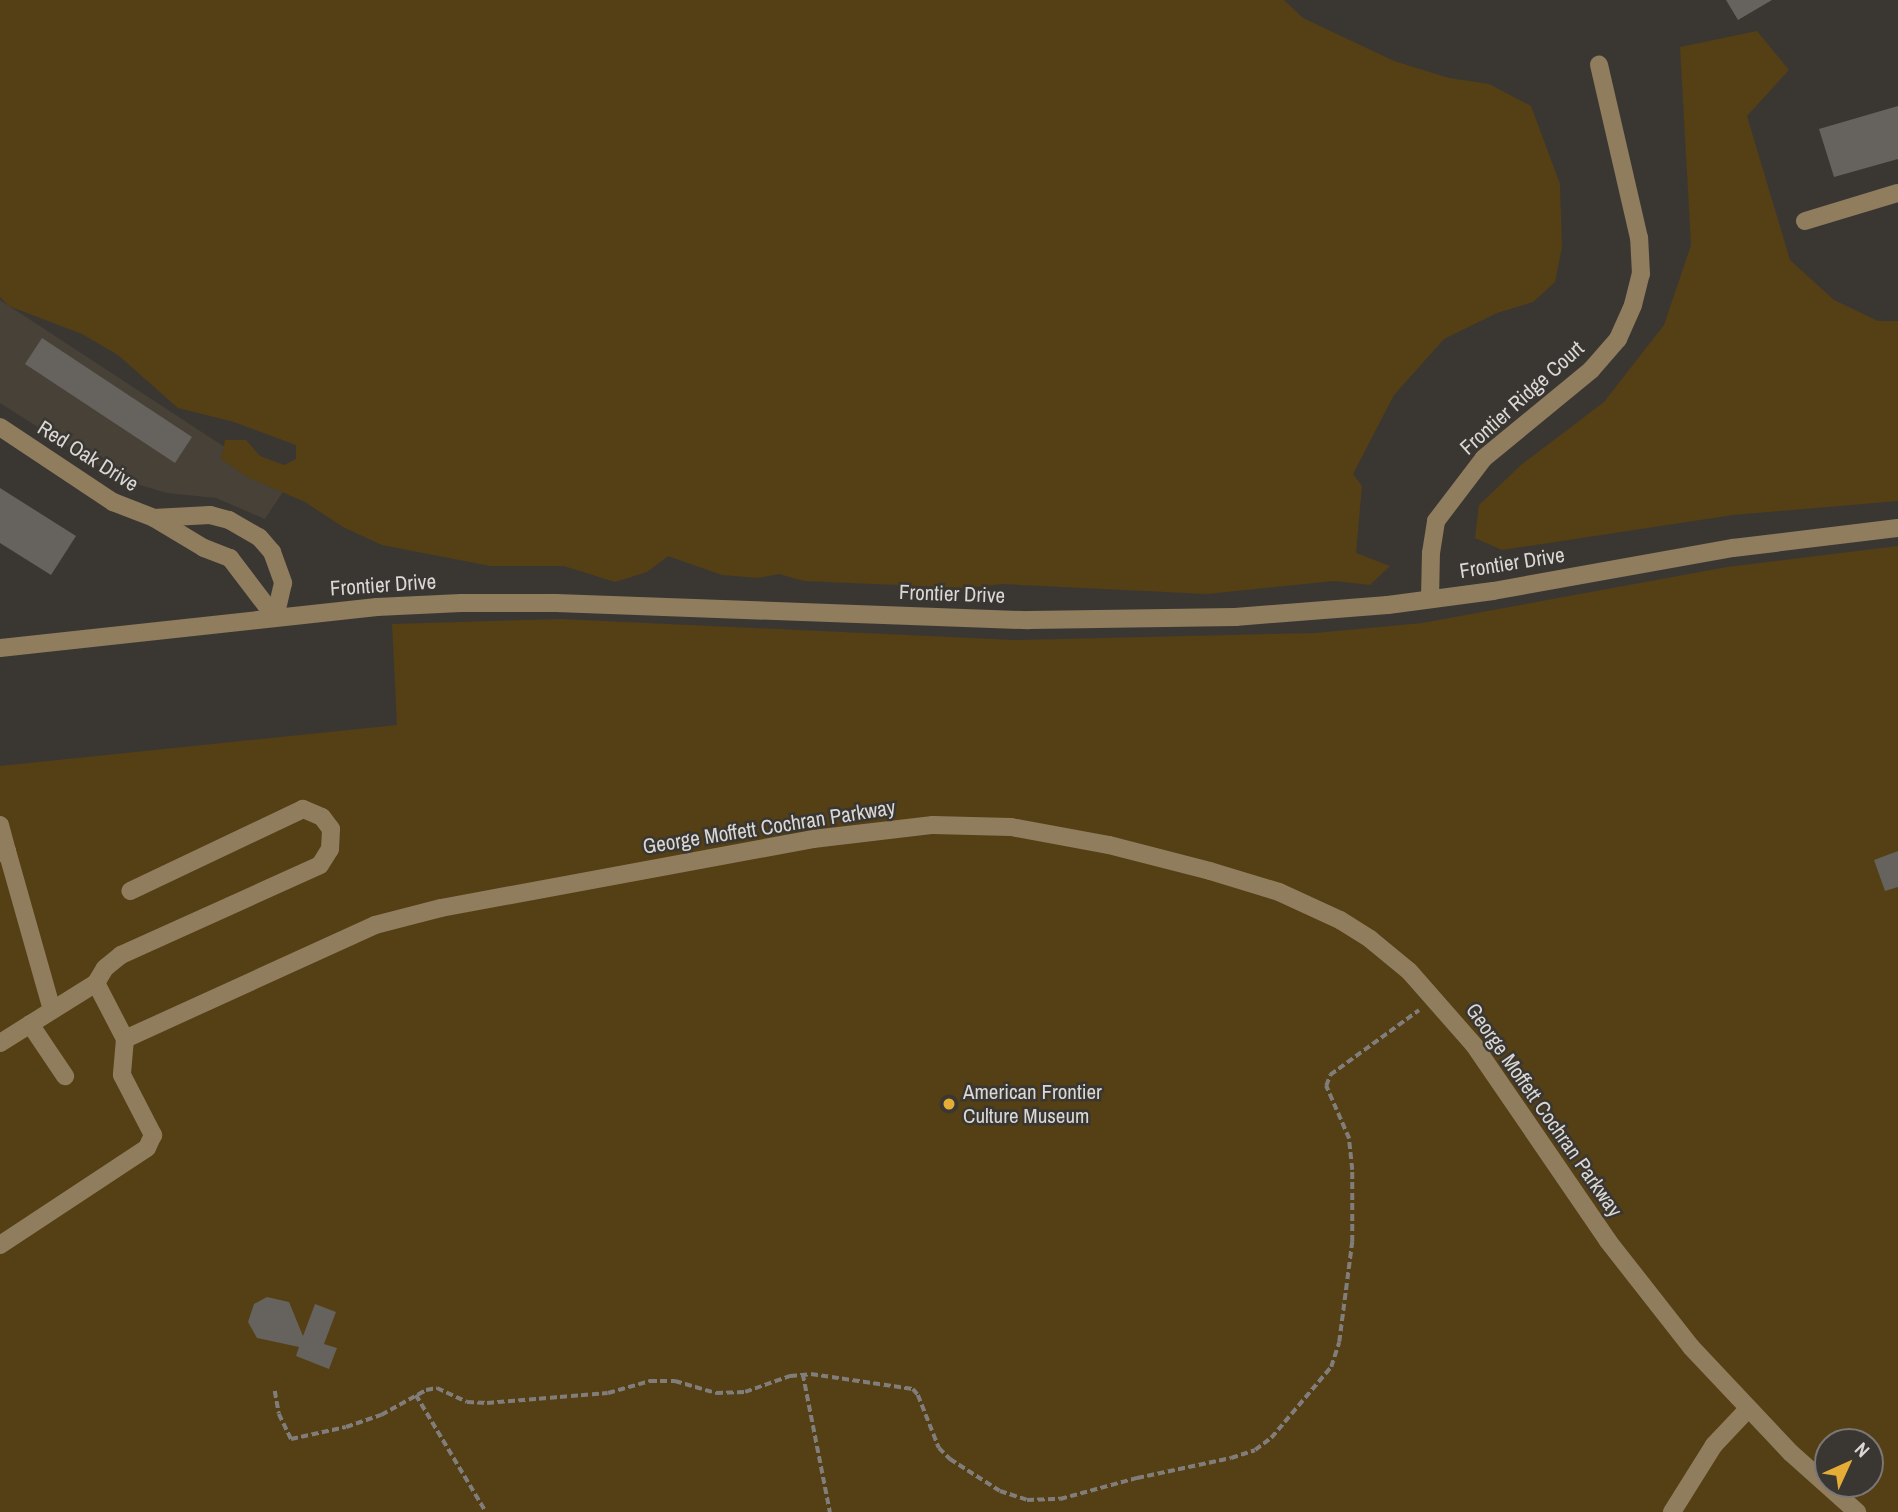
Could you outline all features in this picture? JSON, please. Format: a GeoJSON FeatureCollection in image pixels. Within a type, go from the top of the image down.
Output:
{"type":"FeatureCollection","features":[{"type":"Feature","properties":{"kind":"street","name":"Frontier Ridge Court"},"geometry":{"type":"LineString","coordinates":[[1430,599],[1431,554],[1436,521],[1484,458],[1591,370],[1618,339],[1633,305],[1641,274],[1639,238],[1599,65]]}},
{"type":"Feature","properties":{"kind":"street"},"geometry":{"type":"LineString","coordinates":[[1805,221],[1898,193]]}},
{"type":"Feature","properties":{"kind":"street","name":"Red Oak Drive"},"geometry":{"type":"LineString","coordinates":[[0,428],[113,502],[154,517],[238,565],[251,587],[275,617]]}},
{"type":"Feature","properties":{"kind":"street","name":"Red Oak Drive"},"geometry":{"type":"LineString","coordinates":[[154,517],[210,515],[229,520],[260,537],[272,552],[283,583],[275,617]]}},
{"type":"Feature","properties":{"kind":"street","name":"Frontier Drive"},"geometry":{"type":"LineString","coordinates":[[0,648],[377,607],[556,603],[1084,621],[1260,615],[1493,591],[1733,548],[1898,528]]}},
{"type":"Feature","properties":{"kind":"street"},"geometry":{"type":"LineString","coordinates":[[0,1043],[96,983],[106,968],[121,955],[320,865],[330,849],[331,829],[322,817],[303,809],[130,891]]}},
{"type":"Feature","properties":{"kind":"street","name":"George Moffett Cochran Parkway"},"geometry":{"type":"LineString","coordinates":[[125,1039],[334,941],[375,925],[441,908],[813,839],[905,827],[963,824],[1020,828],[1091,841],[1270,890],[1327,914],[1364,935],[1392,956],[1435,999],[1488,1063],[1586,1210],[1691,1347],[1748,1409],[1857,1512]]}},
{"type":"Feature","properties":{"kind":"street"},"geometry":{"type":"LineString","coordinates":[[0,825],[3,852],[52,1010]]}},
{"type":"Feature","properties":{"kind":"street"},"geometry":{"type":"LineString","coordinates":[[0,1245],[151,1144],[153,1130],[122,1075],[125,1039],[96,983]]}},
{"type":"Feature","properties":{"kind":"street"},"geometry":{"type":"LineString","coordinates":[[30,1024],[65,1076]]}},
{"type":"Feature","properties":{"kind":"street"},"geometry":{"type":"LineString","coordinates":[[1672,1512],[1714,1445],[1748,1409]]}},
{"type":"Feature","properties":{"kind":"path"},"geometry":{"type":"LineString","coordinates":[[275,1391],[279,1414],[291,1439],[346,1427],[380,1415],[416,1395],[437,1388],[467,1402],[487,1403],[608,1393],[650,1381],[675,1381],[716,1393],[745,1392],[803,1374],[913,1390],[918,1395],[939,1448],[950,1459],[1000,1491],[1027,1500],[1060,1499],[1255,1450],[1272,1438],[1314,1390],[1331,1367],[1339,1342],[1352,1241],[1352,1170],[1349,1139],[1326,1086],[1330,1074],[1435,999]]}},
{"type":"Feature","properties":{"kind":"path"},"geometry":{"type":"LineString","coordinates":[[803,1374],[830,1512]]}},
{"type":"Feature","properties":{"kind":"path"},"geometry":{"type":"LineString","coordinates":[[416,1395],[486,1512]]}},
{"type":"Feature","properties":{"kind":"shaded area"},"geometry":{"type":"Polygon","coordinates":[[[0,0],[1284,0],[1303,18],[1394,61],[1449,78],[1489,84],[1531,106],[1560,184],[1562,247],[1555,282],[1533,302],[1497,313],[1444,339],[1394,395],[1353,474],[1362,486],[1356,553],[1390,566],[1370,585],[1334,581],[1207,594],[1003,584],[967,588],[804,581],[779,574],[758,578],[722,575],[668,556],[647,572],[615,582],[564,566],[490,566],[382,545],[343,527],[305,502],[247,477],[221,459],[225,440],[246,440],[260,456],[284,465],[296,459],[296,445],[234,422],[178,408],[118,355],[82,334],[9,306],[0,297],[0,0]]]}},
{"type":"Feature","properties":{"kind":"shaded area"},"geometry":{"type":"Polygon","coordinates":[[[1757,31],[1789,70],[1747,116],[1790,260],[1834,300],[1878,321],[1898,321],[1898,501],[1733,515],[1502,550],[1475,538],[1479,505],[1521,465],[1604,402],[1664,325],[1691,245],[1680,47],[1757,31]]]}},
{"type":"Feature","properties":{"kind":"shaded area"},"geometry":{"type":"Polygon","coordinates":[[[0,300],[286,487],[265,519],[216,498],[167,493],[120,479],[0,403],[0,300]]]}},
{"type":"Feature","properties":{"kind":"shaded area","name":"American Frontier Culture Museum"},"geometry":{"type":"Polygon","coordinates":[[[1898,546],[1898,1512],[0,1512],[0,766],[397,725],[392,624],[561,619],[1015,640],[1315,633],[1422,623],[1727,567],[1898,546]]]}},
{"type":"Feature","properties":{"kind":"building"},"geometry":{"type":"Polygon","coordinates":[[[1726,0],[1772,0],[1738,20],[1726,0]]]}},
{"type":"Feature","properties":{"kind":"building"},"geometry":{"type":"Polygon","coordinates":[[[1898,106],[1898,159],[1834,177],[1819,129],[1898,106]]]}},
{"type":"Feature","properties":{"kind":"building"},"geometry":{"type":"Polygon","coordinates":[[[42,338],[192,437],[175,463],[25,364],[42,338]]]}},
{"type":"Feature","properties":{"kind":"building"},"geometry":{"type":"Polygon","coordinates":[[[0,488],[76,536],[51,575],[0,543],[0,488]]]}},
{"type":"Feature","properties":{"kind":"building"},"geometry":{"type":"Polygon","coordinates":[[[1898,851],[1898,887],[1885,891],[1874,860],[1898,851]]]}},
{"type":"Feature","properties":{"kind":"building"},"geometry":{"type":"Polygon","coordinates":[[[267,1297],[289,1302],[303,1336],[315,1304],[336,1312],[324,1344],[337,1348],[329,1369],[296,1356],[299,1347],[257,1338],[248,1322],[254,1304],[267,1297]]]}},
{"type":"Feature","properties":{"kind":"place","name":"American Frontier Culture Museum"},"geometry":{"type":"Point","coordinates":[949,1104]}}]}
